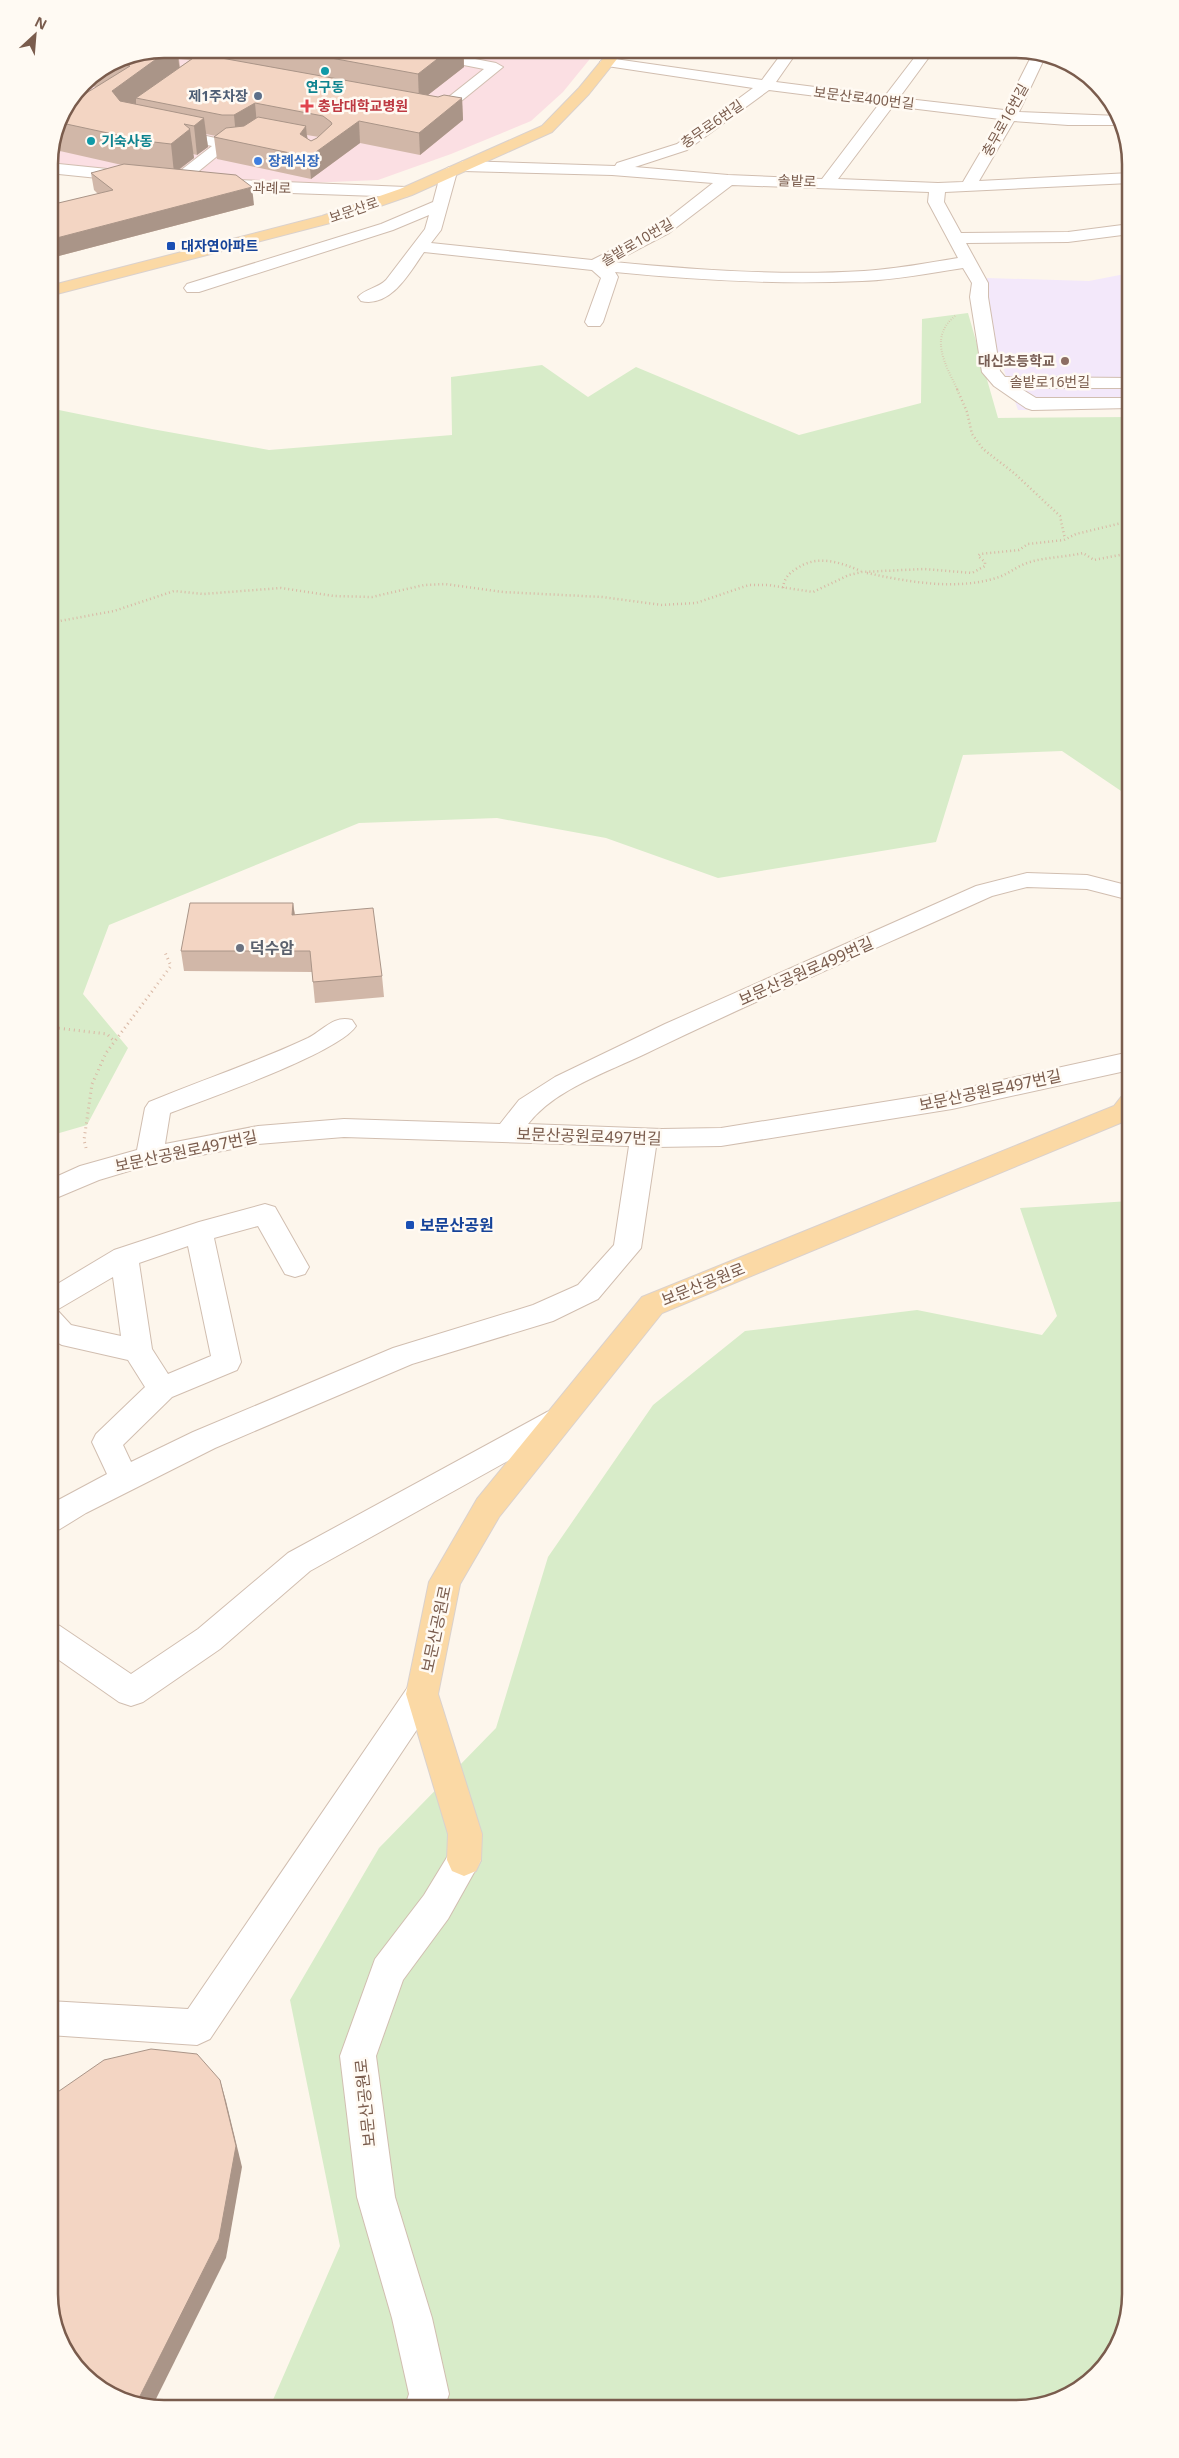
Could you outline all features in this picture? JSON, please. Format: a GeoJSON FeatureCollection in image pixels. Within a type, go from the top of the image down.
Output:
{"type":"FeatureCollection","features":[{"type":"Feature","properties":{"kind":"main road","name":"보문산로"},"geometry":{"type":"LineString","coordinates":[[58,289],[328,219],[406,192],[547,128],[584,91],[611,58]]}},
{"type":"Feature","properties":{"kind":"main road","name":"보문산공원로"},"geometry":{"type":"LineString","coordinates":[[464,1860],[465,1834],[422,1694],[445,1582],[488,1508],[557,1420],[652,1306],[1122,1112]]}},
{"type":"Feature","properties":{"kind":"street"},"geometry":{"type":"LineString","coordinates":[[410,107],[439,112],[496,67],[448,58]]}},
{"type":"Feature","properties":{"kind":"street","name":"보문산로400번길"},"geometry":{"type":"LineString","coordinates":[[628,58],[765,86],[1009,116],[1081,122],[1112,121]]}},
{"type":"Feature","properties":{"kind":"street","name":"충무로6번길"},"geometry":{"type":"LineString","coordinates":[[612,170],[682,147],[765,86],[785,58]]}},
{"type":"Feature","properties":{"kind":"street"},"geometry":{"type":"LineString","coordinates":[[828,182],[921,58]]}},
{"type":"Feature","properties":{"kind":"street","name":"충무로16번길"},"geometry":{"type":"LineString","coordinates":[[969,185],[1009,116],[1037,60]]}},
{"type":"Feature","properties":{"kind":"street"},"geometry":{"type":"LineString","coordinates":[[157,130],[224,144],[241,143]]}},
{"type":"Feature","properties":{"kind":"street"},"geometry":{"type":"LineString","coordinates":[[177,181],[224,144]]}},
{"type":"Feature","properties":{"kind":"street","name":"과례로"},"geometry":{"type":"LineString","coordinates":[[58,169],[260,188],[349,188],[406,192]]}},
{"type":"Feature","properties":{"kind":"street"},"geometry":{"type":"LineString","coordinates":[[367,297],[386,290],[433,230],[441,204],[456,169]]}},
{"type":"Feature","properties":{"kind":"street","name":"솔밭로"},"geometry":{"type":"LineString","coordinates":[[456,169],[612,170],[728,180],[828,182],[938,188],[1122,178]]}},
{"type":"Feature","properties":{"kind":"street","name":"솔밭로10번길"},"geometry":{"type":"LineString","coordinates":[[594,322],[610,277],[596,265],[663,230],[728,180]]}},
{"type":"Feature","properties":{"kind":"street","name":"솔밭로16번길"},"geometry":{"type":"LineString","coordinates":[[938,188],[936,202],[980,283],[979,297],[991,372],[1000,382],[1122,383]]}},
{"type":"Feature","properties":{"kind":"street"},"geometry":{"type":"LineString","coordinates":[[193,288],[387,227],[441,204]]}},
{"type":"Feature","properties":{"kind":"street"},"geometry":{"type":"LineString","coordinates":[[957,238],[1068,237],[1122,230]]}},
{"type":"Feature","properties":{"kind":"street"},"geometry":{"type":"LineString","coordinates":[[420,247],[655,272],[803,278],[865,276],[967,262]]}},
{"type":"Feature","properties":{"kind":"street"},"geometry":{"type":"LineString","coordinates":[[1000,382],[1032,404],[1122,403]]}},
{"type":"Feature","properties":{"kind":"street","name":"보문산공원로499번길"},"geometry":{"type":"LineString","coordinates":[[506,1134],[528,1106],[564,1082],[692,1022],[984,891],[1027,880],[1087,882],[1122,891]]}},
{"type":"Feature","properties":{"kind":"street"},"geometry":{"type":"LineString","coordinates":[[149,1156],[158,1108],[319,1043],[343,1026]]}},
{"type":"Feature","properties":{"kind":"street","name":"보문산공원로497번길"},"geometry":{"type":"LineString","coordinates":[[58,1187],[90,1173],[149,1156],[258,1135],[344,1128],[644,1138],[721,1137],[952,1100],[1122,1063]]}},
{"type":"Feature","properties":{"kind":"street"},"geometry":{"type":"LineString","coordinates":[[58,1514],[124,1479],[204,1440],[403,1356],[543,1313],[588,1292],[627,1248],[644,1138]]}},
{"type":"Feature","properties":{"kind":"street"},"geometry":{"type":"LineString","coordinates":[[58,1297],[124,1258],[199,1232],[266,1214],[295,1267]]}},
{"type":"Feature","properties":{"kind":"street"},"geometry":{"type":"LineString","coordinates":[[124,1479],[107,1442],[162,1389],[228,1362],[199,1232]]}},
{"type":"Feature","properties":{"kind":"street"},"geometry":{"type":"LineString","coordinates":[[124,1258],[138,1351],[162,1389]]}},
{"type":"Feature","properties":{"kind":"street"},"geometry":{"type":"LineString","coordinates":[[58,1330],[62,1334],[138,1351]]}},
{"type":"Feature","properties":{"kind":"street"},"geometry":{"type":"LineString","coordinates":[[58,1642],[131,1692],[208,1639],[299,1562],[557,1420]]}},
{"type":"Feature","properties":{"kind":"street"},"geometry":{"type":"LineString","coordinates":[[58,2019],[197,2027],[422,1694]]}},
{"type":"Feature","properties":{"kind":"street","name":"보문산공원로"},"geometry":{"type":"LineString","coordinates":[[427,2400],[429,2394],[412,2318],[376,2197],[358,2056],[388,1971],[436,1907],[464,1860]]}},
{"type":"Feature","properties":{"kind":"path"},"geometry":{"type":"LineString","coordinates":[[979,297],[949,321],[940,336],[940,351],[967,412],[972,434],[983,449],[1014,473],[1060,516],[1065,539]]}},
{"type":"Feature","properties":{"kind":"path"},"geometry":{"type":"LineString","coordinates":[[58,621],[114,611],[174,591],[203,594],[281,588],[334,596],[372,597],[424,585],[445,584],[503,592],[602,597],[662,605],[696,603],[750,585],[813,592],[849,574],[862,572],[924,569],[972,573],[985,566],[986,562],[978,556],[980,554],[1019,550],[1022,547],[1037,543],[1065,539],[1077,534],[1122,525]]}},
{"type":"Feature","properties":{"kind":"path"},"geometry":{"type":"LineString","coordinates":[[783,588],[784,579],[791,572],[814,560],[836,562],[862,572],[942,583],[967,583],[1002,576],[1014,568],[1032,562],[1065,558],[1083,553],[1094,560],[1122,555]]}},
{"type":"Feature","properties":{"kind":"path"},"geometry":{"type":"LineString","coordinates":[[90,1173],[84,1140],[92,1084],[106,1053],[171,966],[164,950]]}},
{"type":"Feature","properties":{"kind":"path"},"geometry":{"type":"LineString","coordinates":[[58,1028],[107,1034],[115,1042]]}},
{"type":"Feature","properties":{"kind":"shaded area","name":"충남대학교병원"},"geometry":{"type":"Polygon","coordinates":[[[150,58],[591,58],[563,92],[531,121],[451,154],[378,180],[262,185],[58,165],[58,150],[68,117],[79,99],[94,84],[117,68],[150,58]]]}},
{"type":"Feature","properties":{"kind":"shaded area","name":"대신초등학교"},"geometry":{"type":"Polygon","coordinates":[[[1122,275],[1122,409],[1018,410],[984,314],[987,278],[1089,281],[1122,275]]]}},
{"type":"Feature","properties":{"kind":"green space"},"geometry":{"type":"Polygon","coordinates":[[[968,313],[998,418],[1122,417],[1122,792],[1062,751],[963,755],[936,842],[718,878],[606,838],[497,818],[359,823],[109,925],[83,994],[128,1048],[87,1125],[58,1133],[58,410],[269,450],[452,435],[451,377],[542,365],[588,397],[636,367],[799,435],[921,403],[922,319],[968,313]]]}},
{"type":"Feature","properties":{"kind":"green space"},"geometry":{"type":"Polygon","coordinates":[[[1122,1202],[1122,2294],[1116,2328],[1104,2353],[1074,2383],[1043,2397],[1029,2400],[273,2400],[340,2246],[290,2000],[379,1848],[496,1728],[548,1557],[653,1405],[745,1331],[917,1310],[1042,1335],[1057,1316],[1020,1208],[1122,1202]]]}},
{"type":"Feature","properties":{"kind":"building"},"geometry":{"type":"Polygon","coordinates":[[[150,58],[158,58],[112,91],[120,101],[204,118],[194,126],[184,124],[190,129],[171,144],[145,141],[66,124],[75,105],[83,95],[130,66],[125,65],[150,58]]]}},
{"type":"Feature","properties":{"kind":"building"},"geometry":{"type":"Polygon","coordinates":[[[193,58],[221,58],[438,97],[444,95],[462,98],[419,133],[359,121],[309,157],[214,137],[226,128],[244,126],[258,117],[306,126],[300,134],[311,141],[332,124],[323,116],[255,103],[234,115],[222,115],[136,98],[193,58]]]}},
{"type":"Feature","properties":{"kind":"building"},"geometry":{"type":"Polygon","coordinates":[[[331,58],[438,58],[418,74],[331,58]]]}},
{"type":"Feature","properties":{"kind":"building"},"geometry":{"type":"Polygon","coordinates":[[[124,164],[236,175],[252,187],[58,238],[58,203],[113,190],[91,173],[124,164]]]}},
{"type":"Feature","properties":{"kind":"building"},"geometry":{"type":"Polygon","coordinates":[[[190,903],[293,903],[292,915],[373,908],[382,976],[313,982],[310,951],[181,951],[190,903]]]}},
{"type":"Feature","properties":{"kind":"building"},"geometry":{"type":"Polygon","coordinates":[[[151,2049],[197,2054],[220,2080],[236,2146],[219,2239],[139,2397],[123,2392],[99,2379],[79,2359],[63,2328],[58,2308],[58,2092],[104,2060],[151,2049]]]}},
{"type":"Feature","properties":{"kind":"place","name":"연구동"},"geometry":{"type":"Point","coordinates":[325,71]}},
{"type":"Feature","properties":{"kind":"place","name":"제1주차장"},"geometry":{"type":"Point","coordinates":[258,96]}},
{"type":"Feature","properties":{"kind":"place","name":"충남대학교병원"},"geometry":{"type":"Point","coordinates":[307,106]}},
{"type":"Feature","properties":{"kind":"place","name":"기숙사동"},"geometry":{"type":"Point","coordinates":[91,141]}},
{"type":"Feature","properties":{"kind":"place","name":"장례식장"},"geometry":{"type":"Point","coordinates":[258,161]}},
{"type":"Feature","properties":{"kind":"place","name":"대자연아파트"},"geometry":{"type":"Point","coordinates":[171,246]}},
{"type":"Feature","properties":{"kind":"place","name":"대신초등학교"},"geometry":{"type":"Point","coordinates":[1065,361]}},
{"type":"Feature","properties":{"kind":"place","name":"덕수암"},"geometry":{"type":"Point","coordinates":[240,948]}},
{"type":"Feature","properties":{"kind":"place","name":"보문산공원"},"geometry":{"type":"Point","coordinates":[410,1225]}}]}
